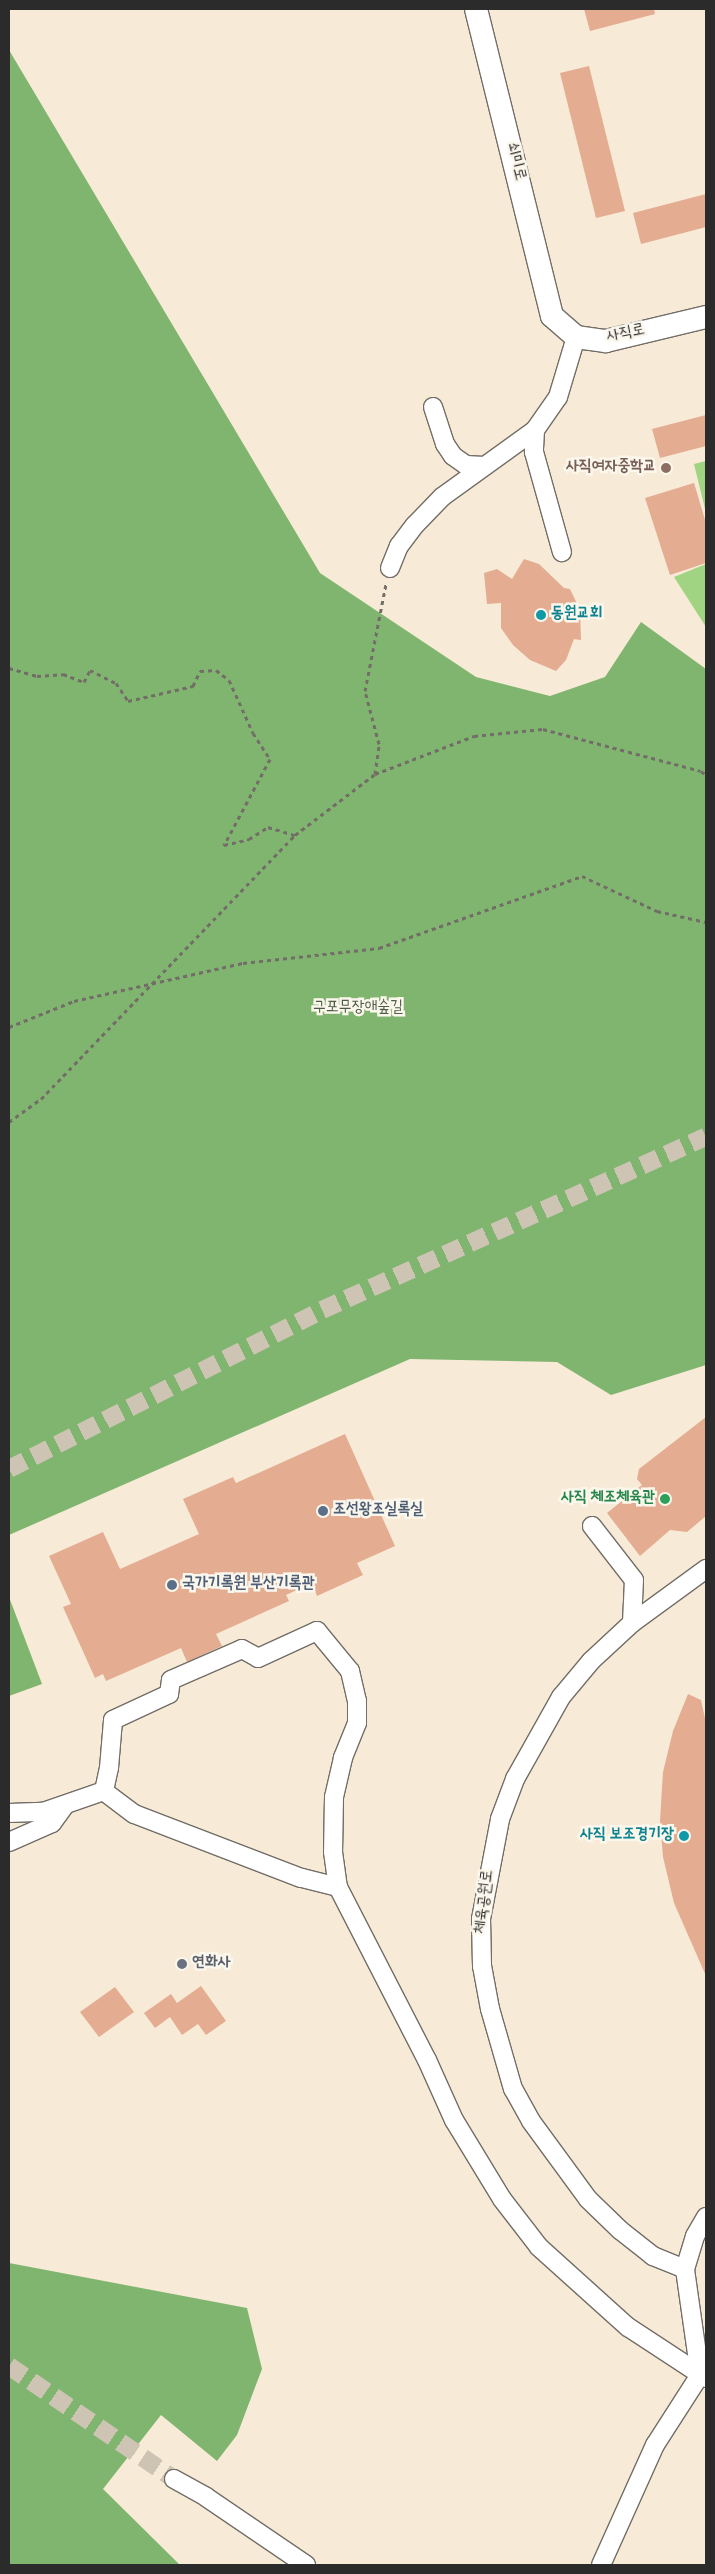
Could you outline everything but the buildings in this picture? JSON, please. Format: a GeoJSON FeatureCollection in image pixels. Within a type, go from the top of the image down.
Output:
{"type":"FeatureCollection","features":[{"type":"Feature","properties":{"kind":"main road","name":"쇠미로"},"geometry":{"type":"LineString","coordinates":[[476,9],[552,316],[576,337]]}},
{"type":"Feature","properties":{"kind":"main road","name":"사직로"},"geometry":{"type":"LineString","coordinates":[[576,337],[606,341],[706,318]]}},
{"type":"Feature","properties":{"kind":"street"},"geometry":{"type":"LineString","coordinates":[[390,568],[399,546],[414,525],[442,497],[536,430],[558,397],[576,337]]}},
{"type":"Feature","properties":{"kind":"street"},"geometry":{"type":"LineString","coordinates":[[433,407],[445,444],[452,456],[466,465],[484,466]]}},
{"type":"Feature","properties":{"kind":"street"},"geometry":{"type":"LineString","coordinates":[[536,430],[534,452],[562,552]]}},
{"type":"Feature","properties":{"kind":"street"},"geometry":{"type":"LineString","coordinates":[[592,1526],[634,1580],[632,1623]]}},
{"type":"Feature","properties":{"kind":"street","name":"체육공원로"},"geometry":{"type":"LineString","coordinates":[[685,2269],[653,2256],[620,2230],[588,2199],[558,2162],[513,2089],[490,2009],[482,1966],[481,1920],[488,1872],[500,1819],[515,1778],[561,1697],[591,1661],[632,1623],[706,1568]]}},
{"type":"Feature","properties":{"kind":"street"},"geometry":{"type":"LineString","coordinates":[[104,1791],[113,1720],[169,1694],[171,1680],[242,1649],[258,1658],[318,1631],[350,1671],[357,1701],[357,1723],[342,1758],[334,1797],[333,1852],[338,1887],[428,2060],[454,2120],[502,2199],[539,2247],[578,2285],[628,2327],[703,2376]]}},
{"type":"Feature","properties":{"kind":"street"},"geometry":{"type":"LineString","coordinates":[[9,1813],[43,1812],[104,1791]]}},
{"type":"Feature","properties":{"kind":"street"},"geometry":{"type":"LineString","coordinates":[[104,1791],[134,1814],[301,1878],[338,1887]]}},
{"type":"Feature","properties":{"kind":"street"},"geometry":{"type":"LineString","coordinates":[[9,1842],[52,1823],[65,1805]]}},
{"type":"Feature","properties":{"kind":"street"},"geometry":{"type":"LineString","coordinates":[[601,2565],[655,2445],[703,2376],[685,2269],[695,2236],[706,2217]]}},
{"type":"Feature","properties":{"kind":"street"},"geometry":{"type":"LineString","coordinates":[[174,2479],[206,2497],[306,2565]]}},
{"type":"Feature","properties":{"kind":"path"},"geometry":{"type":"LineString","coordinates":[[375,774],[379,744],[365,691],[390,568]]}},
{"type":"Feature","properties":{"kind":"path"},"geometry":{"type":"LineString","coordinates":[[9,668],[37,676],[62,674],[84,682],[90,670],[116,683],[128,701],[193,686],[200,671],[216,670],[229,680],[253,733],[270,759],[224,845],[250,840],[268,827],[295,835]]}},
{"type":"Feature","properties":{"kind":"path"},"geometry":{"type":"LineString","coordinates":[[9,1122],[41,1099],[295,835],[375,774],[474,736],[543,729],[701,771],[706,775]]}},
{"type":"Feature","properties":{"kind":"path"},"geometry":{"type":"LineString","coordinates":[[9,1027],[74,1001],[244,963],[379,948],[582,876],[657,912],[706,922]]}},
{"type":"Feature","properties":{"kind":"green space","name":"구포무장애숲길"},"geometry":{"type":"Polygon","coordinates":[[[9,50],[320,573],[476,677],[550,696],[605,677],[641,622],[706,669],[706,1365],[611,1395],[557,1362],[410,1359],[9,1535],[9,50]]]}},
{"type":"Feature","properties":{"kind":"green space"},"geometry":{"type":"Polygon","coordinates":[[[706,461],[706,513],[694,464],[706,461]]]}},
{"type":"Feature","properties":{"kind":"green space"},"geometry":{"type":"Polygon","coordinates":[[[706,564],[706,627],[674,577],[706,564]]]}},
{"type":"Feature","properties":{"kind":"green space"},"geometry":{"type":"Polygon","coordinates":[[[9,1597],[42,1684],[9,1696],[9,1597]]]}},
{"type":"Feature","properties":{"kind":"green space"},"geometry":{"type":"Polygon","coordinates":[[[9,2263],[247,2308],[262,2369],[237,2435],[217,2461],[161,2415],[103,2489],[180,2565],[9,2565],[9,2263]]]}},
{"type":"Feature","properties":{"kind":"tunnel"},"geometry":{"type":"LineString","coordinates":[[9,1469],[322,1310],[706,1137]]}},
{"type":"Feature","properties":{"kind":"tunnel"},"geometry":{"type":"LineString","coordinates":[[9,2366],[174,2479]]}},
{"type":"Feature","properties":{"kind":"place","name":"사직여자중학교"},"geometry":{"type":"Point","coordinates":[666,468]}},
{"type":"Feature","properties":{"kind":"place","name":"동원교회"},"geometry":{"type":"Point","coordinates":[541,615]}},
{"type":"Feature","properties":{"kind":"place","name":"사직 체조체육관"},"geometry":{"type":"Point","coordinates":[665,1499]}},
{"type":"Feature","properties":{"kind":"place","name":"조선왕조실록실"},"geometry":{"type":"Point","coordinates":[323,1511]}},
{"type":"Feature","properties":{"kind":"place","name":"국가기록원 부산기록관"},"geometry":{"type":"Point","coordinates":[172,1585]}},
{"type":"Feature","properties":{"kind":"place","name":"사직 보조경기장"},"geometry":{"type":"Point","coordinates":[684,1836]}},
{"type":"Feature","properties":{"kind":"place","name":"연화사"},"geometry":{"type":"Point","coordinates":[182,1964]}}]}
